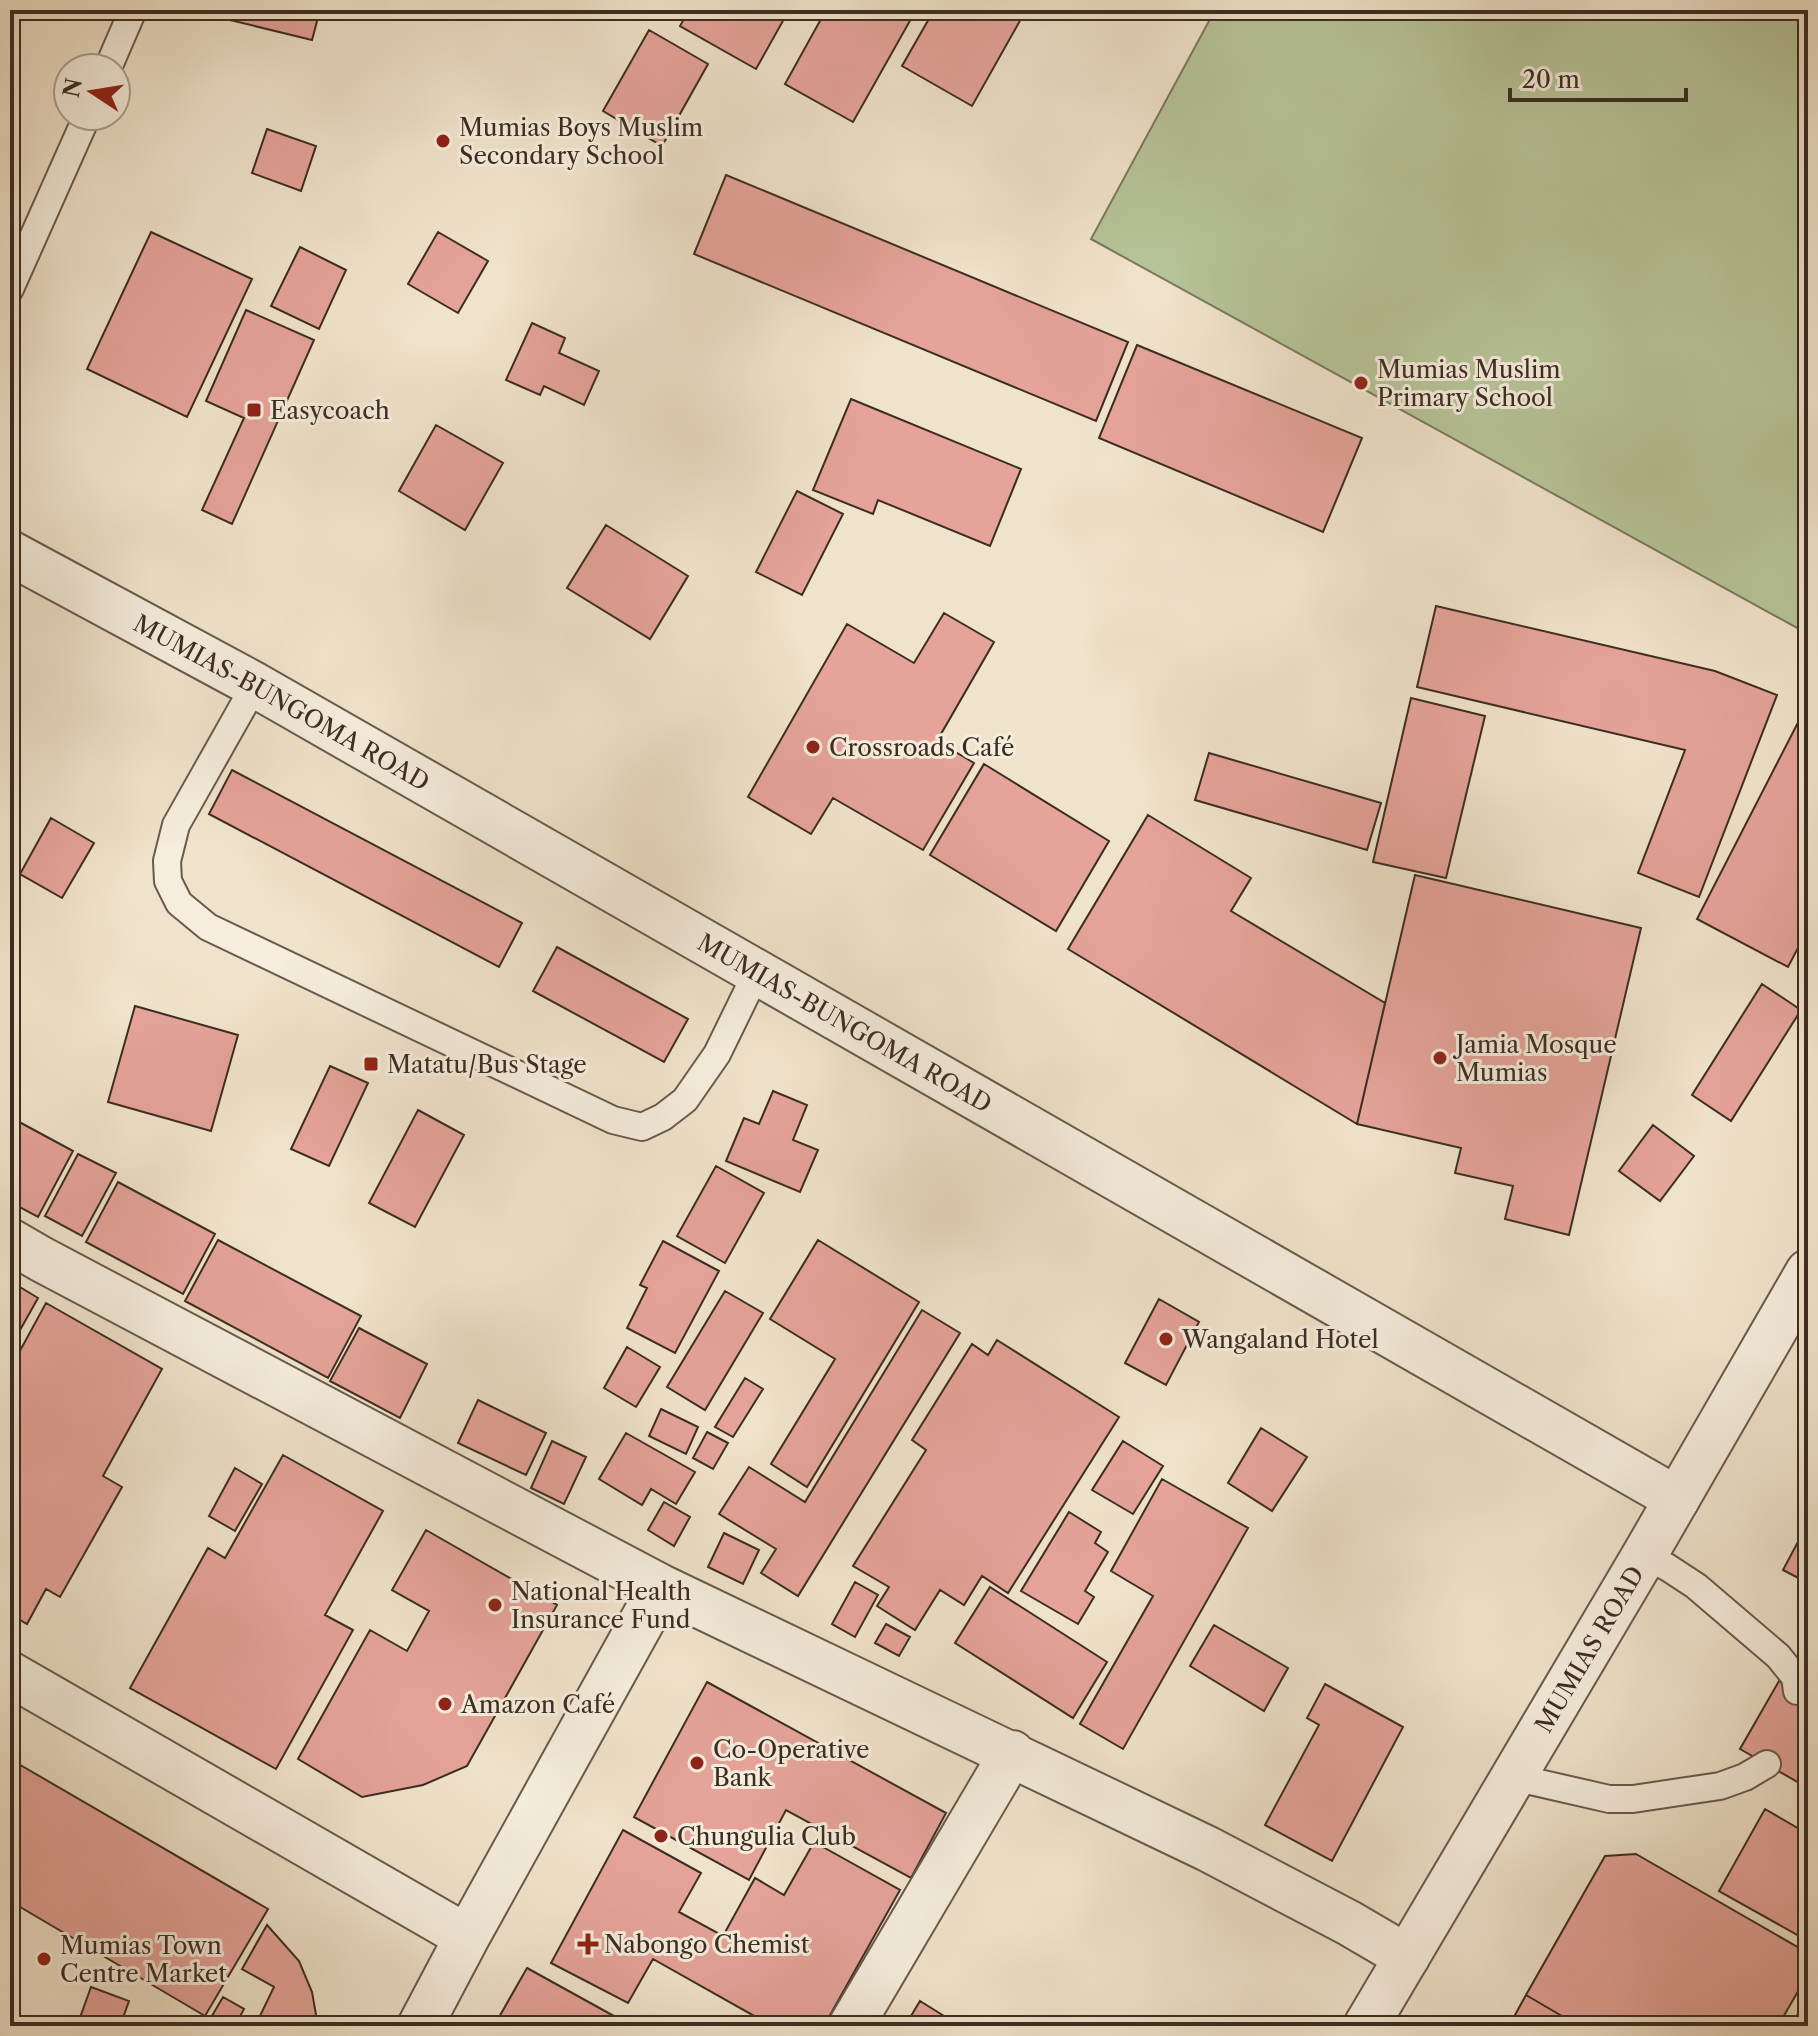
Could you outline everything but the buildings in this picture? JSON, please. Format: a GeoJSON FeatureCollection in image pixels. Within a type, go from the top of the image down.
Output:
{"type":"FeatureCollection","features":[{"type":"Feature","properties":{"kind":"street","name":"MUMIAS-BUNGOMA ROAD"},"geometry":{"type":"LineString","coordinates":[[10,553],[255,685],[1677,1499]]}},
{"type":"Feature","properties":{"kind":"street"},"geometry":{"type":"LineString","coordinates":[[10,1241],[661,1587],[1208,1849],[1407,1957]]}},
{"type":"Feature","properties":{"kind":"street","name":"MUMIAS ROAD"},"geometry":{"type":"LineString","coordinates":[[1366,2026],[1808,1272]]}},
{"type":"Feature","properties":{"kind":"street"},"geometry":{"type":"LineString","coordinates":[[420,2026],[661,1587]]}},
{"type":"Feature","properties":{"kind":"street"},"geometry":{"type":"LineString","coordinates":[[10,1674],[467,1937]]}},
{"type":"Feature","properties":{"kind":"street"},"geometry":{"type":"LineString","coordinates":[[851,2026],[1012,1753]]}},
{"type":"Feature","properties":{"kind":"lane"},"geometry":{"type":"LineString","coordinates":[[115,52],[133,10]]}},
{"type":"Feature","properties":{"kind":"lane"},"geometry":{"type":"LineString","coordinates":[[10,289],[80,132]]}},
{"type":"Feature","properties":{"kind":"lane"},"geometry":{"type":"LineString","coordinates":[[255,685],[176,825],[167,861],[168,881],[179,903],[208,927],[613,1120],[642,1127],[663,1117],[685,1100],[717,1054],[757,972]]}},
{"type":"Feature","properties":{"kind":"lane"},"geometry":{"type":"LineString","coordinates":[[1644,1556],[1696,1586],[1759,1639],[1795,1677],[1797,1691]]}},
{"type":"Feature","properties":{"kind":"lane"},"geometry":{"type":"LineString","coordinates":[[1513,1777],[1609,1799],[1633,1799],[1720,1786],[1745,1777],[1767,1764]]}},
{"type":"Feature","properties":{"kind":"green space"},"geometry":{"type":"Polygon","coordinates":[[[1215,10],[1808,10],[1808,634],[1091,239],[1215,10]]]}},
{"type":"Feature","properties":{"kind":"place","name":"Mumias Boys Muslim Secondary School"},"geometry":{"type":"Point","coordinates":[443,141]}},
{"type":"Feature","properties":{"kind":"place","name":"Mumias Muslim Primary School"},"geometry":{"type":"Point","coordinates":[1361,383]}},
{"type":"Feature","properties":{"kind":"place","name":"Easycoach"},"geometry":{"type":"Point","coordinates":[254,410]}},
{"type":"Feature","properties":{"kind":"place","name":"Crossroads Café"},"geometry":{"type":"Point","coordinates":[813,747]}},
{"type":"Feature","properties":{"kind":"place","name":"Jamia Mosque Mumias"},"geometry":{"type":"Point","coordinates":[1440,1058]}},
{"type":"Feature","properties":{"kind":"place","name":"Matatu/Bus Stage"},"geometry":{"type":"Point","coordinates":[371,1064]}},
{"type":"Feature","properties":{"kind":"place","name":"Wangaland Hotel"},"geometry":{"type":"Point","coordinates":[1166,1339]}},
{"type":"Feature","properties":{"kind":"place","name":"National Health Insurance Fund"},"geometry":{"type":"Point","coordinates":[495,1605]}},
{"type":"Feature","properties":{"kind":"place","name":"Amazon Café"},"geometry":{"type":"Point","coordinates":[445,1704]}},
{"type":"Feature","properties":{"kind":"place","name":"Co-Operative Bank"},"geometry":{"type":"Point","coordinates":[697,1763]}},
{"type":"Feature","properties":{"kind":"place","name":"Chungulia Club"},"geometry":{"type":"Point","coordinates":[661,1836]}},
{"type":"Feature","properties":{"kind":"place","name":"Nabongo Chemist"},"geometry":{"type":"Point","coordinates":[588,1944]}},
{"type":"Feature","properties":{"kind":"place","name":"Mumias Town Centre Market"},"geometry":{"type":"Point","coordinates":[44,1959]}}]}
